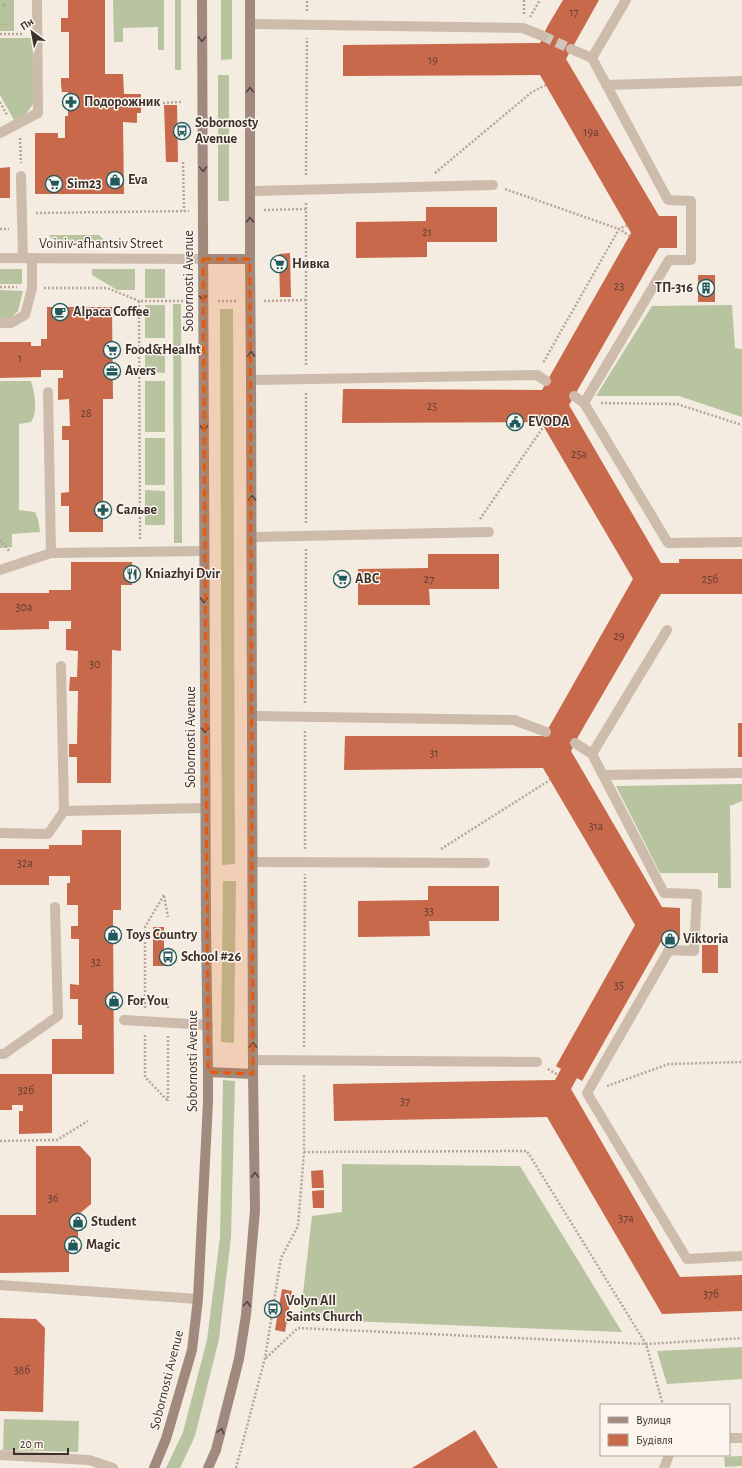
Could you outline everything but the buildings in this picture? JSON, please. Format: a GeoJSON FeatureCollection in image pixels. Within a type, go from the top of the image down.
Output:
{"type":"FeatureCollection","features":[{"type":"Feature","properties":{"kind":"main road","name":"Sobornosti Avenue"},"geometry":{"type":"LineString","coordinates":[[154,1468],[166,1439],[192,1350],[198,1299],[208,1072],[205,808],[204,211],[202,0]]}},
{"type":"Feature","properties":{"kind":"main road"},"geometry":{"type":"LineString","coordinates":[[208,1468],[216,1450],[235,1374],[246,1315],[255,1210],[253,1074],[250,0]]}},
{"type":"Feature","properties":{"kind":"main road"},"geometry":{"type":"LineString","coordinates":[[203,259],[250,259]]}},
{"type":"Feature","properties":{"kind":"main road"},"geometry":{"type":"LineString","coordinates":[[208,1072],[253,1074]]}},
{"type":"Feature","properties":{"kind":"street"},"geometry":{"type":"LineString","coordinates":[[0,133],[38,113],[37,0]]}},
{"type":"Feature","properties":{"kind":"street"},"geometry":{"type":"LineString","coordinates":[[592,58],[626,0]]}},
{"type":"Feature","properties":{"kind":"street"},"geometry":{"type":"LineString","coordinates":[[250,24],[523,28],[543,36]]}},
{"type":"Feature","properties":{"kind":"street"},"geometry":{"type":"LineString","coordinates":[[571,49],[592,58],[668,200],[691,202],[691,260],[669,260],[584,403]]}},
{"type":"Feature","properties":{"kind":"street"},"geometry":{"type":"LineString","coordinates":[[606,85],[742,81]]}},
{"type":"Feature","properties":{"kind":"street"},"geometry":{"type":"LineString","coordinates":[[0,323],[12,323],[25,316],[32,288],[22,213],[21,176]]}},
{"type":"Feature","properties":{"kind":"street"},"geometry":{"type":"LineString","coordinates":[[250,191],[493,185]]}},
{"type":"Feature","properties":{"kind":"street","name":"Voiniv-afhantsiv Street"},"geometry":{"type":"LineString","coordinates":[[0,258],[203,259]]}},
{"type":"Feature","properties":{"kind":"street"},"geometry":{"type":"LineString","coordinates":[[251,380],[537,375],[546,381]]}},
{"type":"Feature","properties":{"kind":"street"},"geometry":{"type":"LineString","coordinates":[[48,392],[51,553]]}},
{"type":"Feature","properties":{"kind":"street"},"geometry":{"type":"LineString","coordinates":[[574,396],[584,403],[668,543],[742,542]]}},
{"type":"Feature","properties":{"kind":"street"},"geometry":{"type":"LineString","coordinates":[[252,538],[489,532]]}},
{"type":"Feature","properties":{"kind":"street"},"geometry":{"type":"LineString","coordinates":[[0,570],[51,553],[204,551]]}},
{"type":"Feature","properties":{"kind":"street"},"geometry":{"type":"LineString","coordinates":[[592,754],[667,630]]}},
{"type":"Feature","properties":{"kind":"street"},"geometry":{"type":"LineString","coordinates":[[0,833],[48,834],[64,811],[61,666]]}},
{"type":"Feature","properties":{"kind":"street"},"geometry":{"type":"LineString","coordinates":[[252,716],[514,720],[546,732]]}},
{"type":"Feature","properties":{"kind":"street"},"geometry":{"type":"LineString","coordinates":[[575,743],[592,754],[664,893],[697,894],[694,952],[669,950],[587,1093],[686,1259],[742,1256]]}},
{"type":"Feature","properties":{"kind":"street"},"geometry":{"type":"LineString","coordinates":[[603,775],[742,773]]}},
{"type":"Feature","properties":{"kind":"street"},"geometry":{"type":"LineString","coordinates":[[64,811],[205,808]]}},
{"type":"Feature","properties":{"kind":"street"},"geometry":{"type":"LineString","coordinates":[[253,862],[485,863]]}},
{"type":"Feature","properties":{"kind":"street"},"geometry":{"type":"LineString","coordinates":[[0,1054],[4,1054],[58,1016],[55,907]]}},
{"type":"Feature","properties":{"kind":"street"},"geometry":{"type":"LineString","coordinates":[[124,1020],[208,1025]]}},
{"type":"Feature","properties":{"kind":"street"},"geometry":{"type":"LineString","coordinates":[[253,1060],[537,1062]]}},
{"type":"Feature","properties":{"kind":"street"},"geometry":{"type":"LineString","coordinates":[[0,1286],[198,1299]]}},
{"type":"Feature","properties":{"kind":"street"},"geometry":{"type":"LineString","coordinates":[[730,1438],[742,1438]]}},
{"type":"Feature","properties":{"kind":"street"},"geometry":{"type":"LineString","coordinates":[[0,1455],[89,1460],[113,1468]]}},
{"type":"Feature","properties":{"kind":"street"},"geometry":{"type":"LineString","coordinates":[[664,1468],[669,1456]]}},
{"type":"Feature","properties":{"kind":"path"},"geometry":{"type":"LineString","coordinates":[[236,1468],[265,1358],[281,1258],[298,1226],[304,1152],[307,0]]}},
{"type":"Feature","properties":{"kind":"path"},"geometry":{"type":"LineString","coordinates":[[0,34],[37,34]]}},
{"type":"Feature","properties":{"kind":"path"},"geometry":{"type":"LineString","coordinates":[[417,187],[532,92],[546,85]]}},
{"type":"Feature","properties":{"kind":"path"},"geometry":{"type":"LineString","coordinates":[[163,103],[181,102]]}},
{"type":"Feature","properties":{"kind":"path"},"geometry":{"type":"LineString","coordinates":[[20,123],[21,176]]}},
{"type":"Feature","properties":{"kind":"path"},"geometry":{"type":"LineString","coordinates":[[183,162],[184,211]]}},
{"type":"Feature","properties":{"kind":"path"},"geometry":{"type":"LineString","coordinates":[[493,185],[619,229],[630,236]]}},
{"type":"Feature","properties":{"kind":"path"},"geometry":{"type":"LineString","coordinates":[[250,210],[306,210]]}},
{"type":"Feature","properties":{"kind":"path"},"geometry":{"type":"LineString","coordinates":[[22,213],[204,211]]}},
{"type":"Feature","properties":{"kind":"path"},"geometry":{"type":"LineString","coordinates":[[537,375],[619,229],[627,225]]}},
{"type":"Feature","properties":{"kind":"path"},"geometry":{"type":"LineString","coordinates":[[0,287],[106,288],[139,302],[168,301]]}},
{"type":"Feature","properties":{"kind":"path"},"geometry":{"type":"LineString","coordinates":[[139,302],[140,552]]}},
{"type":"Feature","properties":{"kind":"path"},"geometry":{"type":"LineString","coordinates":[[584,403],[677,404],[742,425]]}},
{"type":"Feature","properties":{"kind":"path"},"geometry":{"type":"LineString","coordinates":[[471,532],[544,426]]}},
{"type":"Feature","properties":{"kind":"path"},"geometry":{"type":"LineString","coordinates":[[438,851],[550,780]]}},
{"type":"Feature","properties":{"kind":"path"},"geometry":{"type":"LineString","coordinates":[[168,917],[164,895],[145,927],[145,1077],[168,1101],[168,998]]}},
{"type":"Feature","properties":{"kind":"path"},"geometry":{"type":"LineString","coordinates":[[587,1093],[669,1064],[742,1062]]}},
{"type":"Feature","properties":{"kind":"path"},"geometry":{"type":"LineString","coordinates":[[0,1141],[57,1140],[88,1121]]}},
{"type":"Feature","properties":{"kind":"path"},"geometry":{"type":"LineString","coordinates":[[304,1152],[526,1151],[646,1344],[663,1404]]}},
{"type":"Feature","properties":{"kind":"path"},"geometry":{"type":"LineString","coordinates":[[265,1358],[298,1328],[646,1344],[742,1338]]}},
{"type":"Feature","properties":{"kind":"highlighted area"},"geometry":{"type":"Polygon","coordinates":[[[203,259],[250,259],[253,1074],[208,1072],[203,259]]]}},
{"type":"Feature","properties":{"kind":"green space"},"geometry":{"type":"Polygon","coordinates":[[[0,0],[14,0],[14,31],[0,31],[0,0]]]}},
{"type":"Feature","properties":{"kind":"green space"},"geometry":{"type":"Polygon","coordinates":[[[0,0],[7,0],[7,25],[0,25],[0,0]]]}},
{"type":"Feature","properties":{"kind":"green space"},"geometry":{"type":"Polygon","coordinates":[[[113,0],[164,0],[164,50],[158,50],[158,27],[123,28],[123,42],[114,42],[113,0]]]}},
{"type":"Feature","properties":{"kind":"green space"},"geometry":{"type":"Polygon","coordinates":[[[175,0],[181,0],[181,70],[175,70],[175,0]]]}},
{"type":"Feature","properties":{"kind":"green space"},"geometry":{"type":"Polygon","coordinates":[[[221,0],[232,0],[232,59],[221,60],[221,0]]]}},
{"type":"Feature","properties":{"kind":"green space"},"geometry":{"type":"Polygon","coordinates":[[[0,38],[33,38],[33,104],[26,114],[14,120],[0,95],[0,38]]]}},
{"type":"Feature","properties":{"kind":"green space"},"geometry":{"type":"Polygon","coordinates":[[[218,75],[229,75],[229,201],[218,201],[218,75]]]}},
{"type":"Feature","properties":{"kind":"green space"},"geometry":{"type":"Polygon","coordinates":[[[49,235],[99,235],[108,244],[57,244],[49,235]]]}},
{"type":"Feature","properties":{"kind":"green space"},"geometry":{"type":"Polygon","coordinates":[[[0,269],[22,269],[22,284],[0,284],[0,269]]]}},
{"type":"Feature","properties":{"kind":"green space"},"geometry":{"type":"Polygon","coordinates":[[[92,269],[135,269],[135,290],[117,290],[92,275],[92,269]]]}},
{"type":"Feature","properties":{"kind":"green space"},"geometry":{"type":"Polygon","coordinates":[[[145,269],[165,269],[165,298],[145,298],[145,269]]]}},
{"type":"Feature","properties":{"kind":"green space"},"geometry":{"type":"Polygon","coordinates":[[[0,290],[23,291],[18,311],[11,318],[0,318],[0,290]]]}},
{"type":"Feature","properties":{"kind":"green space"},"geometry":{"type":"Polygon","coordinates":[[[173,304],[181,304],[182,543],[174,543],[173,304]]]}},
{"type":"Feature","properties":{"kind":"green space"},"geometry":{"type":"Polygon","coordinates":[[[145,305],[165,305],[165,338],[145,338],[145,305]]]}},
{"type":"Feature","properties":{"kind":"green space"},"geometry":{"type":"Polygon","coordinates":[[[732,305],[735,348],[742,349],[742,417],[679,396],[596,396],[652,306],[732,305]]]}},
{"type":"Feature","properties":{"kind":"green space"},"geometry":{"type":"Polygon","coordinates":[[[220,309],[233,309],[235,864],[222,865],[220,309]]]}},
{"type":"Feature","properties":{"kind":"green space"},"geometry":{"type":"Polygon","coordinates":[[[145,349],[165,349],[165,373],[145,372],[145,349]]]}},
{"type":"Feature","properties":{"kind":"green space"},"geometry":{"type":"Polygon","coordinates":[[[0,381],[31,381],[35,397],[35,413],[31,422],[19,424],[19,510],[35,512],[38,519],[40,532],[12,534],[12,547],[0,548],[0,381]]]}},
{"type":"Feature","properties":{"kind":"green space"},"geometry":{"type":"Polygon","coordinates":[[[145,381],[165,381],[165,432],[145,432],[145,381]]]}},
{"type":"Feature","properties":{"kind":"green space"},"geometry":{"type":"Polygon","coordinates":[[[145,438],[165,438],[165,485],[145,485],[145,438]]]}},
{"type":"Feature","properties":{"kind":"green space"},"geometry":{"type":"Polygon","coordinates":[[[145,490],[165,491],[165,525],[145,525],[145,490]]]}},
{"type":"Feature","properties":{"kind":"green space"},"geometry":{"type":"Polygon","coordinates":[[[742,784],[742,801],[730,806],[731,888],[718,888],[718,873],[660,873],[616,786],[742,784]]]}},
{"type":"Feature","properties":{"kind":"green space"},"geometry":{"type":"Polygon","coordinates":[[[223,881],[236,881],[234,1043],[221,1042],[223,881]]]}},
{"type":"Feature","properties":{"kind":"green space"},"geometry":{"type":"Polygon","coordinates":[[[223,1080],[235,1081],[231,1237],[219,1339],[195,1436],[180,1468],[166,1468],[183,1432],[207,1340],[220,1237],[223,1080]]]}},
{"type":"Feature","properties":{"kind":"green space"},"geometry":{"type":"Polygon","coordinates":[[[342,1164],[520,1166],[622,1332],[300,1319],[312,1216],[342,1212],[342,1164]]]}},
{"type":"Feature","properties":{"kind":"green space"},"geometry":{"type":"Polygon","coordinates":[[[742,1347],[742,1379],[667,1384],[657,1351],[742,1347]]]}},
{"type":"Feature","properties":{"kind":"green space"},"geometry":{"type":"Polygon","coordinates":[[[4,1419],[79,1421],[78,1452],[3,1450],[4,1419]]]}},
{"type":"Feature","properties":{"kind":"green space"},"geometry":{"type":"Polygon","coordinates":[[[742,1456],[742,1466],[725,1467],[724,1457],[742,1456]]]}},
{"type":"Feature","properties":{"kind":"tunnel"},"geometry":{"type":"LineString","coordinates":[[543,36],[571,49]]}},
{"type":"Feature","properties":{"kind":"place","name":"Подорожник"},"geometry":{"type":"Point","coordinates":[71,102]}},
{"type":"Feature","properties":{"kind":"place","name":"Sobornosty Avenue"},"geometry":{"type":"Point","coordinates":[182,131]}},
{"type":"Feature","properties":{"kind":"place","name":"Eva"},"geometry":{"type":"Point","coordinates":[115,180]}},
{"type":"Feature","properties":{"kind":"place","name":"Sim23"},"geometry":{"type":"Point","coordinates":[54,184]}},
{"type":"Feature","properties":{"kind":"place","name":"Нивка"},"geometry":{"type":"Point","coordinates":[279,264]}},
{"type":"Feature","properties":{"kind":"place","name":"ТП-316"},"geometry":{"type":"Point","coordinates":[706,288]}},
{"type":"Feature","properties":{"kind":"place","name":"Alpaca Coffee"},"geometry":{"type":"Point","coordinates":[60,312]}},
{"type":"Feature","properties":{"kind":"place","name":"Food&Healht"},"geometry":{"type":"Point","coordinates":[112,350]}},
{"type":"Feature","properties":{"kind":"place","name":"Avers"},"geometry":{"type":"Point","coordinates":[112,371]}},
{"type":"Feature","properties":{"kind":"place","name":"EVODA"},"geometry":{"type":"Point","coordinates":[515,422]}},
{"type":"Feature","properties":{"kind":"place","name":"Сальве"},"geometry":{"type":"Point","coordinates":[103,510]}},
{"type":"Feature","properties":{"kind":"place","name":"Kniazhyi Dvir"},"geometry":{"type":"Point","coordinates":[132,574]}},
{"type":"Feature","properties":{"kind":"place","name":"АВС"},"geometry":{"type":"Point","coordinates":[342,579]}},
{"type":"Feature","properties":{"kind":"place","name":"Toys Country"},"geometry":{"type":"Point","coordinates":[113,935]}},
{"type":"Feature","properties":{"kind":"place","name":"Viktoria"},"geometry":{"type":"Point","coordinates":[670,939]}},
{"type":"Feature","properties":{"kind":"place","name":"School #26"},"geometry":{"type":"Point","coordinates":[168,957]}},
{"type":"Feature","properties":{"kind":"place","name":"For You"},"geometry":{"type":"Point","coordinates":[114,1001]}},
{"type":"Feature","properties":{"kind":"place","name":"Student"},"geometry":{"type":"Point","coordinates":[78,1222]}},
{"type":"Feature","properties":{"kind":"place","name":"Magic"},"geometry":{"type":"Point","coordinates":[73,1245]}},
{"type":"Feature","properties":{"kind":"place","name":"Volyn All Saints Church"},"geometry":{"type":"Point","coordinates":[273,1309]}}]}
